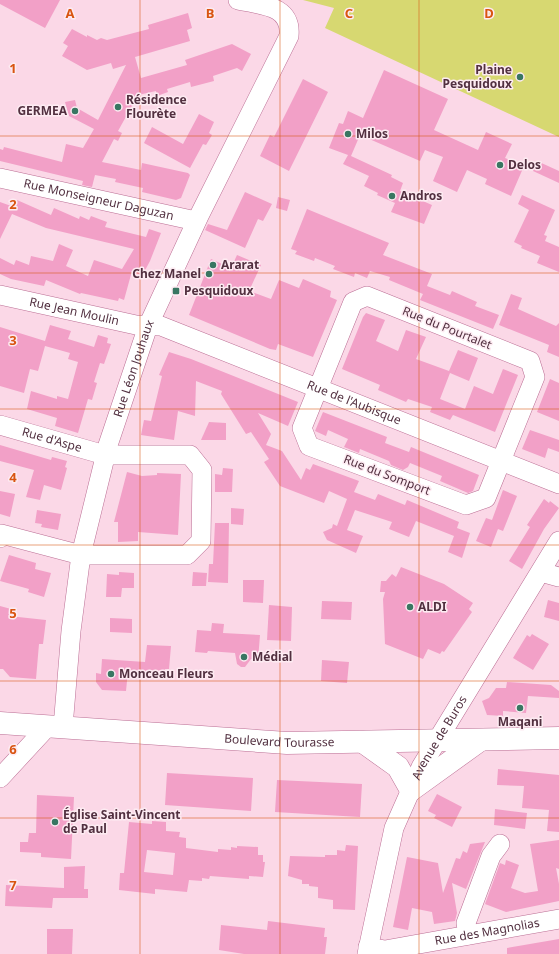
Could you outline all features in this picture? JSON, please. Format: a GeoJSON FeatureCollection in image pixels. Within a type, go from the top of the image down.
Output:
{"type":"FeatureCollection","features":[{"type":"Feature","properties":{"kind":"main road","name":"Boulevard Tourasse"},"geometry":{"type":"LineString","coordinates":[[0,723],[287,743],[479,741],[559,738]]}},
{"type":"Feature","properties":{"kind":"main road"},"geometry":{"type":"LineString","coordinates":[[363,742],[398,767],[411,790],[479,741]]}},
{"type":"Feature","properties":{"kind":"street","name":"Rue Léon Jouhaux"},"geometry":{"type":"LineString","coordinates":[[56,726],[71,632],[81,555],[105,455],[148,326],[196,221],[289,36],[290,25],[286,16],[277,9],[238,0]]}},
{"type":"Feature","properties":{"kind":"street","name":"Rue Monseigneur Daguzan"},"geometry":{"type":"LineString","coordinates":[[0,178],[196,221]]}},
{"type":"Feature","properties":{"kind":"street","name":"Rue Jean Moulin"},"geometry":{"type":"LineString","coordinates":[[0,295],[136,325],[148,326]]}},
{"type":"Feature","properties":{"kind":"street","name":"Rue du Pourtalet"},"geometry":{"type":"LineString","coordinates":[[318,389],[353,302],[367,296],[530,361],[535,377],[501,460]]}},
{"type":"Feature","properties":{"kind":"street","name":"Rue de l'Aubisque"},"geometry":{"type":"LineString","coordinates":[[148,326],[161,326],[559,484]]}},
{"type":"Feature","properties":{"kind":"street","name":"Rue du Somport"},"geometry":{"type":"LineString","coordinates":[[318,389],[302,428],[309,446],[466,505],[486,498],[501,460]]}},
{"type":"Feature","properties":{"kind":"street","name":"Rue d'Aspe"},"geometry":{"type":"LineString","coordinates":[[0,425],[105,455],[190,455],[202,470],[201,541],[187,555],[81,555]]}},
{"type":"Feature","properties":{"kind":"street"},"geometry":{"type":"LineString","coordinates":[[0,538],[1,534],[81,555]]}},
{"type":"Feature","properties":{"kind":"street","name":"Avenue de Buros"},"geometry":{"type":"LineString","coordinates":[[368,951],[394,828],[424,762],[559,541]]}},
{"type":"Feature","properties":{"kind":"street"},"geometry":{"type":"LineString","coordinates":[[541,572],[559,577]]}},
{"type":"Feature","properties":{"kind":"street"},"geometry":{"type":"LineString","coordinates":[[0,778],[56,726]]}},
{"type":"Feature","properties":{"kind":"street"},"geometry":{"type":"LineString","coordinates":[[468,935],[466,923],[491,856],[500,844]]}},
{"type":"Feature","properties":{"kind":"street","name":"Rue des Magnolias"},"geometry":{"type":"LineString","coordinates":[[368,951],[385,950],[559,919]]}},
{"type":"Feature","properties":{"kind":"shaded area"},"geometry":{"type":"Polygon","coordinates":[[[303,0],[559,0],[559,137],[325,28],[334,8],[303,0]]]}},
{"type":"Feature","properties":{"kind":"building"},"geometry":{"type":"Polygon","coordinates":[[[0,0],[60,0],[45,28],[0,4],[0,0]]]}},
{"type":"Feature","properties":{"kind":"building"},"geometry":{"type":"Polygon","coordinates":[[[188,13],[192,28],[187,30],[190,41],[135,57],[141,78],[187,65],[185,60],[232,44],[251,54],[242,71],[237,68],[213,76],[214,81],[191,87],[190,82],[167,89],[168,92],[157,96],[156,91],[138,95],[118,131],[122,133],[118,141],[114,139],[102,162],[141,170],[142,163],[188,173],[190,175],[181,198],[176,200],[142,192],[143,188],[115,182],[116,179],[95,175],[92,187],[82,185],[83,181],[0,161],[0,149],[3,150],[4,147],[62,162],[66,144],[83,148],[94,129],[69,116],[65,102],[75,100],[77,108],[98,120],[126,65],[113,69],[111,63],[87,70],[62,56],[68,46],[63,43],[72,29],[87,37],[87,35],[97,40],[101,38],[107,40],[149,29],[148,25],[188,13]]]}},
{"type":"Feature","properties":{"kind":"building"},"geometry":{"type":"Polygon","coordinates":[[[384,70],[448,99],[434,130],[478,150],[486,132],[512,144],[505,158],[524,166],[511,196],[485,184],[487,179],[467,170],[457,192],[433,181],[443,157],[425,150],[420,161],[360,135],[351,156],[392,175],[391,177],[403,183],[400,191],[432,205],[424,224],[391,212],[395,203],[377,195],[378,193],[364,186],[369,176],[343,164],[348,155],[329,148],[339,123],[343,124],[348,111],[363,118],[384,70]]]}},
{"type":"Feature","properties":{"kind":"building"},"geometry":{"type":"Polygon","coordinates":[[[303,79],[328,92],[289,171],[260,156],[270,135],[274,137],[303,79]]]}},
{"type":"Feature","properties":{"kind":"building"},"geometry":{"type":"Polygon","coordinates":[[[199,114],[214,122],[209,133],[212,135],[206,145],[203,144],[190,168],[144,143],[152,127],[183,144],[199,114]]]}},
{"type":"Feature","properties":{"kind":"building"},"geometry":{"type":"Polygon","coordinates":[[[537,161],[559,171],[559,183],[533,171],[537,161]]]}},
{"type":"Feature","properties":{"kind":"building"},"geometry":{"type":"Polygon","coordinates":[[[245,192],[272,204],[263,221],[258,219],[245,248],[205,230],[208,224],[227,230],[245,192]]]}},
{"type":"Feature","properties":{"kind":"building"},"geometry":{"type":"Polygon","coordinates":[[[522,195],[555,210],[544,235],[547,236],[545,241],[559,247],[559,272],[537,263],[540,256],[521,248],[522,246],[514,242],[529,210],[518,204],[522,195]]]}},
{"type":"Feature","properties":{"kind":"building"},"geometry":{"type":"Polygon","coordinates":[[[278,197],[290,200],[287,211],[276,208],[278,197]]]}},
{"type":"Feature","properties":{"kind":"building"},"geometry":{"type":"Polygon","coordinates":[[[17,200],[51,215],[54,208],[79,219],[80,216],[89,220],[91,216],[107,222],[105,227],[146,237],[149,229],[161,233],[150,261],[142,276],[132,271],[124,300],[119,298],[118,301],[80,294],[46,280],[44,286],[11,279],[0,274],[0,258],[14,265],[16,260],[29,265],[31,256],[53,261],[59,244],[73,250],[66,266],[88,276],[94,260],[122,269],[134,249],[46,228],[12,214],[0,239],[0,202],[14,207],[17,200]]]}},
{"type":"Feature","properties":{"kind":"building"},"geometry":{"type":"Polygon","coordinates":[[[307,209],[389,243],[383,255],[432,274],[427,286],[450,295],[452,291],[477,302],[475,306],[499,315],[493,329],[420,300],[423,294],[389,280],[390,277],[370,271],[367,278],[355,273],[354,277],[333,269],[335,266],[315,258],[314,261],[295,254],[297,251],[291,249],[307,209]]]}},
{"type":"Feature","properties":{"kind":"building"},"geometry":{"type":"Polygon","coordinates":[[[237,255],[261,265],[249,291],[271,299],[279,280],[299,288],[303,279],[331,291],[330,297],[337,300],[313,357],[278,344],[276,350],[270,349],[189,315],[211,259],[231,268],[237,255]]]}},
{"type":"Feature","properties":{"kind":"building"},"geometry":{"type":"Polygon","coordinates":[[[511,294],[522,298],[518,309],[556,326],[559,323],[559,357],[547,352],[549,345],[499,325],[511,294]]]}},
{"type":"Feature","properties":{"kind":"building"},"geometry":{"type":"Polygon","coordinates":[[[366,313],[385,320],[376,341],[398,351],[406,330],[426,337],[416,359],[449,371],[458,350],[478,358],[469,381],[450,373],[440,399],[465,409],[474,386],[493,394],[503,369],[518,375],[495,432],[453,415],[450,420],[430,412],[432,407],[408,399],[406,402],[378,390],[380,385],[342,369],[366,313]]]}},
{"type":"Feature","properties":{"kind":"building"},"geometry":{"type":"Polygon","coordinates":[[[50,325],[71,331],[68,339],[94,347],[98,335],[108,338],[107,343],[111,344],[104,364],[100,363],[94,382],[97,383],[92,400],[88,399],[78,433],[55,426],[57,418],[27,409],[31,391],[57,399],[57,396],[68,399],[78,362],[68,359],[70,353],[45,346],[38,371],[30,369],[24,393],[0,386],[0,327],[45,341],[50,325]]]}},
{"type":"Feature","properties":{"kind":"building"},"geometry":{"type":"Polygon","coordinates":[[[169,352],[191,359],[298,402],[288,426],[258,413],[271,434],[266,445],[282,451],[301,480],[306,468],[310,470],[313,464],[359,481],[354,492],[375,500],[378,494],[405,505],[407,500],[459,522],[457,528],[470,533],[462,558],[448,552],[454,536],[416,521],[409,537],[389,529],[392,522],[355,510],[347,530],[363,536],[356,553],[327,540],[323,532],[332,528],[333,524],[337,526],[347,499],[329,491],[324,503],[280,486],[264,462],[269,459],[251,432],[246,434],[221,394],[222,391],[196,381],[195,416],[178,411],[174,440],[141,435],[144,420],[151,421],[162,376],[159,375],[169,352]]]}},
{"type":"Feature","properties":{"kind":"building"},"geometry":{"type":"Polygon","coordinates":[[[550,379],[559,383],[559,421],[537,412],[550,379]]]}},
{"type":"Feature","properties":{"kind":"building"},"geometry":{"type":"Polygon","coordinates":[[[323,412],[387,437],[385,443],[409,452],[411,447],[479,475],[473,491],[468,493],[440,481],[442,476],[410,463],[408,467],[403,470],[391,465],[389,461],[360,449],[359,453],[344,447],[348,439],[328,430],[326,436],[315,431],[323,412]]]}},
{"type":"Feature","properties":{"kind":"building"},"geometry":{"type":"Polygon","coordinates":[[[209,422],[226,423],[226,440],[201,440],[209,422]]]}},
{"type":"Feature","properties":{"kind":"building"},"geometry":{"type":"Polygon","coordinates":[[[530,430],[559,440],[559,452],[548,448],[545,458],[522,449],[530,430]]]}},
{"type":"Feature","properties":{"kind":"building"},"geometry":{"type":"Polygon","coordinates":[[[0,445],[51,460],[52,457],[67,461],[65,467],[67,468],[61,490],[44,485],[40,500],[26,497],[34,470],[0,461],[0,445]]]}},
{"type":"Feature","properties":{"kind":"building"},"geometry":{"type":"Polygon","coordinates":[[[223,468],[233,469],[232,492],[215,492],[215,474],[222,475],[223,468]]]}},
{"type":"Feature","properties":{"kind":"building"},"geometry":{"type":"Polygon","coordinates":[[[127,472],[142,476],[157,475],[157,473],[181,474],[178,535],[138,532],[138,541],[118,542],[118,522],[114,522],[127,472]]]}},
{"type":"Feature","properties":{"kind":"building"},"geometry":{"type":"Polygon","coordinates":[[[503,490],[517,496],[503,531],[498,529],[491,547],[476,541],[486,518],[492,520],[503,490]]]}},
{"type":"Feature","properties":{"kind":"building"},"geometry":{"type":"Polygon","coordinates":[[[0,491],[15,494],[10,517],[0,514],[0,491]]]}},
{"type":"Feature","properties":{"kind":"building"},"geometry":{"type":"Polygon","coordinates":[[[544,499],[549,503],[550,501],[559,508],[544,529],[522,569],[509,561],[530,527],[527,525],[544,499]]]}},
{"type":"Feature","properties":{"kind":"building"},"geometry":{"type":"Polygon","coordinates":[[[231,508],[244,509],[243,525],[231,524],[231,508]]]}},
{"type":"Feature","properties":{"kind":"building"},"geometry":{"type":"Polygon","coordinates":[[[37,510],[61,514],[58,530],[41,527],[42,524],[35,523],[37,510]]]}},
{"type":"Feature","properties":{"kind":"building"},"geometry":{"type":"Polygon","coordinates":[[[215,523],[229,523],[228,583],[208,582],[209,564],[213,564],[215,523]]]}},
{"type":"Feature","properties":{"kind":"building"},"geometry":{"type":"Polygon","coordinates":[[[9,555],[36,563],[35,569],[51,573],[44,597],[28,592],[29,589],[0,581],[9,555]]]}},
{"type":"Feature","properties":{"kind":"building"},"geometry":{"type":"Polygon","coordinates":[[[401,567],[444,584],[473,603],[469,609],[472,612],[444,652],[442,651],[440,654],[428,649],[423,659],[385,644],[383,599],[385,592],[380,592],[381,581],[386,581],[392,574],[396,577],[401,567]]]}},
{"type":"Feature","properties":{"kind":"building"},"geometry":{"type":"Polygon","coordinates":[[[119,572],[134,573],[134,588],[122,588],[121,597],[106,597],[107,574],[119,575],[119,572]]]}},
{"type":"Feature","properties":{"kind":"building"},"geometry":{"type":"Polygon","coordinates":[[[193,572],[207,573],[206,586],[192,586],[193,572]]]}},
{"type":"Feature","properties":{"kind":"building"},"geometry":{"type":"Polygon","coordinates":[[[243,580],[264,580],[263,603],[243,602],[243,580]]]}},
{"type":"Feature","properties":{"kind":"building"},"geometry":{"type":"Polygon","coordinates":[[[548,600],[559,603],[559,621],[544,617],[548,600]]]}},
{"type":"Feature","properties":{"kind":"building"},"geometry":{"type":"Polygon","coordinates":[[[322,601],[352,602],[351,620],[321,619],[322,601]]]}},
{"type":"Feature","properties":{"kind":"building"},"geometry":{"type":"Polygon","coordinates":[[[269,605],[292,607],[291,641],[267,640],[269,605]]]}},
{"type":"Feature","properties":{"kind":"building"},"geometry":{"type":"Polygon","coordinates":[[[0,606],[11,609],[9,616],[46,620],[43,644],[39,644],[36,679],[10,677],[3,669],[0,669],[0,606]]]}},
{"type":"Feature","properties":{"kind":"building"},"geometry":{"type":"Polygon","coordinates":[[[110,618],[132,619],[132,633],[110,632],[110,618]]]}},
{"type":"Feature","properties":{"kind":"building"},"geometry":{"type":"Polygon","coordinates":[[[212,623],[224,624],[223,633],[260,635],[258,660],[251,659],[245,667],[241,667],[237,664],[235,653],[208,651],[207,653],[195,652],[197,630],[211,631],[212,623]]]}},
{"type":"Feature","properties":{"kind":"building"},"geometry":{"type":"Polygon","coordinates":[[[532,634],[549,644],[533,670],[513,658],[527,635],[530,637],[532,634]]]}},
{"type":"Feature","properties":{"kind":"building"},"geometry":{"type":"Polygon","coordinates":[[[147,645],[171,646],[169,669],[165,669],[164,673],[128,671],[126,691],[102,690],[96,682],[96,673],[101,674],[102,659],[145,662],[147,645]]]}},
{"type":"Feature","properties":{"kind":"building"},"geometry":{"type":"Polygon","coordinates":[[[322,660],[349,662],[347,683],[321,681],[322,660]]]}},
{"type":"Feature","properties":{"kind":"building"},"geometry":{"type":"Polygon","coordinates":[[[507,682],[551,685],[559,691],[559,698],[528,696],[526,713],[503,711],[503,716],[487,715],[482,701],[489,698],[496,688],[506,688],[507,682]]]}},
{"type":"Feature","properties":{"kind":"building"},"geometry":{"type":"Polygon","coordinates":[[[498,769],[559,775],[559,832],[547,831],[549,810],[522,808],[524,786],[497,785],[498,769]]]}},
{"type":"Feature","properties":{"kind":"building"},"geometry":{"type":"Polygon","coordinates":[[[167,773],[253,778],[251,811],[165,805],[167,773]]]}},
{"type":"Feature","properties":{"kind":"building"},"geometry":{"type":"Polygon","coordinates":[[[277,780],[362,784],[360,817],[275,812],[277,780]]]}},
{"type":"Feature","properties":{"kind":"building"},"geometry":{"type":"Polygon","coordinates":[[[437,794],[462,807],[452,827],[434,818],[436,815],[428,811],[437,794]]]}},
{"type":"Feature","properties":{"kind":"building","name":"Église Saint-Vincent de Paul"},"geometry":{"type":"Polygon","coordinates":[[[37,795],[74,797],[71,859],[41,857],[41,853],[20,852],[20,842],[28,842],[29,833],[36,833],[37,795]]]}},
{"type":"Feature","properties":{"kind":"building"},"geometry":{"type":"Polygon","coordinates":[[[495,809],[527,813],[525,829],[494,825],[495,809]]]}},
{"type":"Feature","properties":{"kind":"building"},"geometry":{"type":"Polygon","coordinates":[[[152,821],[166,822],[166,831],[180,832],[179,837],[186,838],[186,848],[218,852],[218,849],[231,850],[231,847],[237,848],[237,846],[258,847],[258,855],[263,855],[263,862],[265,862],[263,877],[249,876],[249,879],[210,876],[209,879],[202,878],[202,881],[189,880],[187,892],[155,889],[155,894],[119,890],[120,873],[124,873],[129,822],[152,824],[152,821]],[[147,850],[144,872],[173,875],[175,853],[147,850]]]}},
{"type":"Feature","properties":{"kind":"building"},"geometry":{"type":"Polygon","coordinates":[[[559,840],[559,869],[556,868],[559,884],[559,901],[506,912],[485,904],[500,863],[505,865],[506,860],[519,865],[511,888],[525,893],[538,891],[530,844],[559,840]]]}},
{"type":"Feature","properties":{"kind":"building"},"geometry":{"type":"Polygon","coordinates":[[[485,842],[466,889],[452,883],[457,913],[455,921],[434,924],[432,912],[412,908],[408,930],[393,927],[407,857],[438,863],[443,893],[456,858],[460,859],[463,851],[467,853],[470,844],[485,842]]]}},
{"type":"Feature","properties":{"kind":"building"},"geometry":{"type":"Polygon","coordinates":[[[346,845],[358,846],[355,910],[333,909],[333,900],[318,898],[318,887],[309,886],[309,884],[302,884],[302,880],[288,876],[290,856],[325,857],[325,855],[337,855],[337,850],[345,851],[346,845]]]}},
{"type":"Feature","properties":{"kind":"building"},"geometry":{"type":"Polygon","coordinates":[[[85,866],[84,889],[88,889],[88,898],[53,898],[52,908],[5,906],[6,885],[64,888],[64,867],[85,866]]]}},
{"type":"Feature","properties":{"kind":"building"},"geometry":{"type":"Polygon","coordinates":[[[268,921],[325,928],[324,937],[327,937],[325,954],[244,954],[219,950],[221,925],[267,930],[268,921]]]}},
{"type":"Feature","properties":{"kind":"building"},"geometry":{"type":"Polygon","coordinates":[[[47,929],[73,929],[72,954],[47,954],[47,929]]]}},
{"type":"Feature","properties":{"kind":"building"},"geometry":{"type":"Polygon","coordinates":[[[559,939],[559,954],[507,954],[507,948],[559,939]]]}},
{"type":"Feature","properties":{"kind":"place","name":"Plaine Pesquidoux"},"geometry":{"type":"Point","coordinates":[520,77]}},
{"type":"Feature","properties":{"kind":"place","name":"Résidence Flourète"},"geometry":{"type":"Point","coordinates":[118,107]}},
{"type":"Feature","properties":{"kind":"place","name":"GERMEA"},"geometry":{"type":"Point","coordinates":[75,111]}},
{"type":"Feature","properties":{"kind":"place","name":"Milos"},"geometry":{"type":"Point","coordinates":[348,134]}},
{"type":"Feature","properties":{"kind":"place","name":"Delos"},"geometry":{"type":"Point","coordinates":[500,165]}},
{"type":"Feature","properties":{"kind":"place","name":"Andros"},"geometry":{"type":"Point","coordinates":[392,196]}},
{"type":"Feature","properties":{"kind":"place","name":"Ararat"},"geometry":{"type":"Point","coordinates":[213,265]}},
{"type":"Feature","properties":{"kind":"place","name":"Chez Manel"},"geometry":{"type":"Point","coordinates":[209,274]}},
{"type":"Feature","properties":{"kind":"place","name":"Pesquidoux"},"geometry":{"type":"Point","coordinates":[176,291]}},
{"type":"Feature","properties":{"kind":"place","name":"ALDI"},"geometry":{"type":"Point","coordinates":[410,607]}},
{"type":"Feature","properties":{"kind":"place","name":"Médial"},"geometry":{"type":"Point","coordinates":[244,657]}},
{"type":"Feature","properties":{"kind":"place","name":"Monceau Fleurs"},"geometry":{"type":"Point","coordinates":[111,674]}},
{"type":"Feature","properties":{"kind":"place","name":"Maqani"},"geometry":{"type":"Point","coordinates":[520,708]}},
{"type":"Feature","properties":{"kind":"place","name":"Église Saint-Vincent de Paul"},"geometry":{"type":"Point","coordinates":[55,822]}}]}
